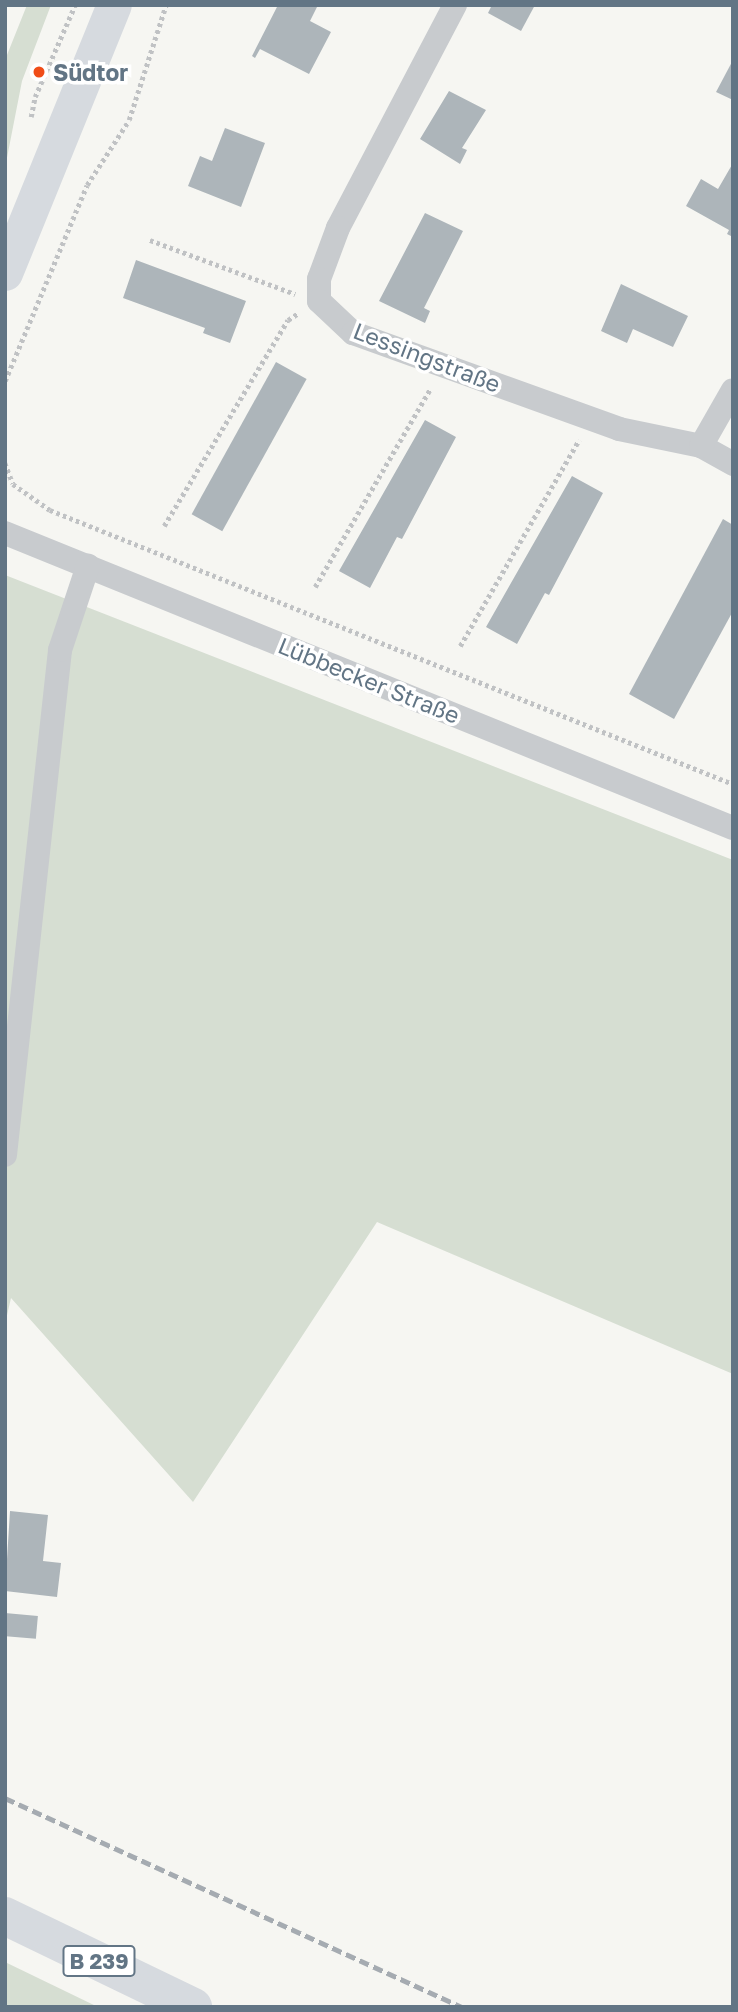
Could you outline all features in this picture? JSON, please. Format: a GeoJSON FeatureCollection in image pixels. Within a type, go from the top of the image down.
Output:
{"type":"FeatureCollection","features":[{"type":"Feature","properties":{"kind":"main road"},"geometry":{"type":"LineString","coordinates":[[5,273],[114,5]]}},
{"type":"Feature","properties":{"kind":"main road","name":"B 239"},"geometry":{"type":"LineString","coordinates":[[5,1916],[192,2007]]}},
{"type":"Feature","properties":{"kind":"street"},"geometry":{"type":"LineString","coordinates":[[319,293],[338,228],[455,5]]}},
{"type":"Feature","properties":{"kind":"street","name":"Lessingstraße"},"geometry":{"type":"LineString","coordinates":[[319,293],[353,333],[591,419],[701,446],[733,464]]}},
{"type":"Feature","properties":{"kind":"street"},"geometry":{"type":"LineString","coordinates":[[701,446],[733,390]]}},
{"type":"Feature","properties":{"kind":"street","name":"Lübbecker Straße"},"geometry":{"type":"LineString","coordinates":[[5,534],[733,828]]}},
{"type":"Feature","properties":{"kind":"street"},"geometry":{"type":"LineString","coordinates":[[5,1155],[60,650],[88,566]]}},
{"type":"Feature","properties":{"kind":"path"},"geometry":{"type":"LineString","coordinates":[[5,381],[87,185],[129,120],[166,5]]}},
{"type":"Feature","properties":{"kind":"path"},"geometry":{"type":"LineString","coordinates":[[150,240],[293,294],[319,293]]}},
{"type":"Feature","properties":{"kind":"path"},"geometry":{"type":"LineString","coordinates":[[164,526],[288,320],[319,293]]}},
{"type":"Feature","properties":{"kind":"path"},"geometry":{"type":"LineString","coordinates":[[315,587],[443,366]]}},
{"type":"Feature","properties":{"kind":"path"},"geometry":{"type":"LineString","coordinates":[[460,646],[591,419]]}},
{"type":"Feature","properties":{"kind":"path"},"geometry":{"type":"LineString","coordinates":[[5,463],[13,484],[50,510],[733,784]]}},
{"type":"Feature","properties":{"kind":"shaded area"},"geometry":{"type":"Polygon","coordinates":[[[27,5],[51,5],[22,81],[5,168],[5,60],[27,5]]]}},
{"type":"Feature","properties":{"kind":"shaded area"},"geometry":{"type":"Polygon","coordinates":[[[5,575],[733,860],[733,1374],[377,1222],[193,1502],[11,1298],[5,1324],[5,575]]]}},
{"type":"Feature","properties":{"kind":"shaded area"},"geometry":{"type":"Polygon","coordinates":[[[5,1962],[98,2007],[5,2007],[5,1962]]]}},
{"type":"Feature","properties":{"kind":"building"},"geometry":{"type":"Polygon","coordinates":[[[278,5],[318,5],[310,21],[331,32],[309,74],[260,49],[255,58],[252,56],[278,5]]]}},
{"type":"Feature","properties":{"kind":"building"},"geometry":{"type":"Polygon","coordinates":[[[492,5],[535,5],[521,31],[488,13],[492,5]]]}},
{"type":"Feature","properties":{"kind":"building"},"geometry":{"type":"Polygon","coordinates":[[[733,60],[733,100],[716,92],[733,60]]]}},
{"type":"Feature","properties":{"kind":"building"},"geometry":{"type":"Polygon","coordinates":[[[449,91],[486,110],[462,148],[467,150],[460,164],[420,139],[449,91]]]}},
{"type":"Feature","properties":{"kind":"building"},"geometry":{"type":"Polygon","coordinates":[[[225,128],[265,143],[241,207],[188,186],[200,156],[212,161],[225,128]]]}},
{"type":"Feature","properties":{"kind":"building"},"geometry":{"type":"Polygon","coordinates":[[[733,163],[733,237],[727,234],[729,230],[686,206],[701,179],[718,189],[733,163]]]}},
{"type":"Feature","properties":{"kind":"building"},"geometry":{"type":"Polygon","coordinates":[[[425,213],[463,231],[424,308],[430,311],[425,323],[379,301],[425,213]]]}},
{"type":"Feature","properties":{"kind":"building"},"geometry":{"type":"Polygon","coordinates":[[[136,260],[246,301],[230,343],[203,333],[205,328],[123,298],[136,260]]]}},
{"type":"Feature","properties":{"kind":"building"},"geometry":{"type":"Polygon","coordinates":[[[621,284],[688,316],[673,347],[633,329],[627,343],[601,331],[621,284]]]}},
{"type":"Feature","properties":{"kind":"building"},"geometry":{"type":"Polygon","coordinates":[[[276,362],[307,379],[222,531],[192,514],[276,362]]]}},
{"type":"Feature","properties":{"kind":"building"},"geometry":{"type":"Polygon","coordinates":[[[425,420],[456,437],[402,539],[397,537],[370,588],[339,571],[425,420]]]}},
{"type":"Feature","properties":{"kind":"building"},"geometry":{"type":"Polygon","coordinates":[[[572,476],[603,493],[549,595],[545,593],[517,644],[486,627],[572,476]]]}},
{"type":"Feature","properties":{"kind":"building"},"geometry":{"type":"Polygon","coordinates":[[[723,519],[733,525],[733,611],[674,719],[629,694],[723,519]]]}},
{"type":"Feature","properties":{"kind":"building"},"geometry":{"type":"Polygon","coordinates":[[[10,1511],[48,1515],[43,1561],[61,1563],[57,1597],[5,1591],[10,1511]]]}},
{"type":"Feature","properties":{"kind":"building"},"geometry":{"type":"Polygon","coordinates":[[[5,1613],[38,1616],[36,1639],[5,1636],[5,1613]]]}},
{"type":"Feature","properties":{"kind":"railway"},"geometry":{"type":"LineString","coordinates":[[5,1798],[462,2007]]}},
{"type":"Feature","properties":{"kind":"place","name":"Südtor"},"geometry":{"type":"Point","coordinates":[39,72]}}]}
